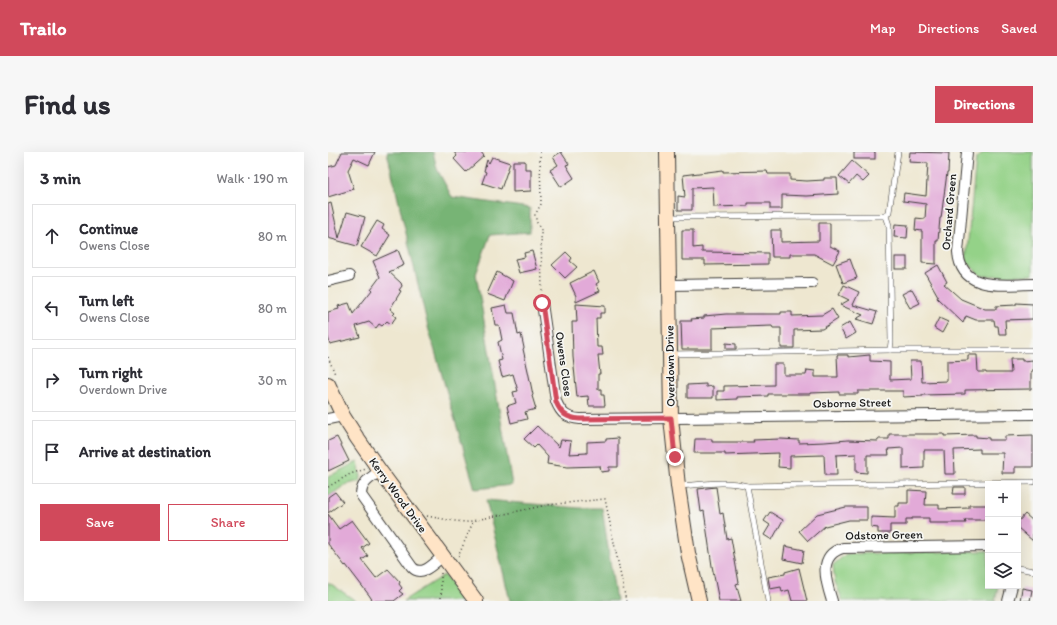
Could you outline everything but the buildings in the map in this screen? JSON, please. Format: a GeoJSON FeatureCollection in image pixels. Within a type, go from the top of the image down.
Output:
{"type":"FeatureCollection","features":[{"type":"Feature","properties":{"kind":"street","name":"Overdown Drive"},"geometry":{"type":"LineString","coordinates":[[667,152],[671,418],[678,486],[688,553],[699,601]]}},
{"type":"Feature","properties":{"kind":"street","name":"Orchard Green"},"geometry":{"type":"LineString","coordinates":[[967,152],[958,252],[962,268],[971,278],[983,284],[1033,284]]}},
{"type":"Feature","properties":{"kind":"street"},"geometry":{"type":"LineString","coordinates":[[328,281],[349,276]]}},
{"type":"Feature","properties":{"kind":"street"},"geometry":{"type":"LineString","coordinates":[[669,285],[812,283]]}},
{"type":"Feature","properties":{"kind":"street","name":"Owens Close"},"geometry":{"type":"LineString","coordinates":[[542,303],[556,402],[561,412],[570,418],[580,419],[671,418]]}},
{"type":"Feature","properties":{"kind":"street","name":"Kerry Wood Drive"},"geometry":{"type":"LineString","coordinates":[[332,380],[343,416],[378,468],[476,601]]}},
{"type":"Feature","properties":{"kind":"street","name":"Osborne Street"},"geometry":{"type":"LineString","coordinates":[[671,418],[1033,414]]}},
{"type":"Feature","properties":{"kind":"street"},"geometry":{"type":"LineString","coordinates":[[328,419],[343,416]]}},
{"type":"Feature","properties":{"kind":"street"},"geometry":{"type":"LineString","coordinates":[[378,468],[362,486],[361,495],[412,567],[417,571],[424,571],[443,556]]}},
{"type":"Feature","properties":{"kind":"street","name":"Odstone Green"},"geometry":{"type":"LineString","coordinates":[[832,601],[826,577],[826,564],[830,556],[837,549],[985,546]]}},
{"type":"Feature","properties":{"kind":"street"},"geometry":{"type":"LineString","coordinates":[[1008,601],[1011,589]]}},
{"type":"Feature","properties":{"kind":"lane"},"geometry":{"type":"LineString","coordinates":[[886,216],[889,212],[898,152]]}},
{"type":"Feature","properties":{"kind":"lane"},"geometry":{"type":"LineString","coordinates":[[668,217],[886,216]]}},
{"type":"Feature","properties":{"kind":"lane"},"geometry":{"type":"LineString","coordinates":[[886,216],[889,225],[892,342],[890,350]]}},
{"type":"Feature","properties":{"kind":"lane"},"geometry":{"type":"LineString","coordinates":[[670,354],[890,350],[1033,350]]}},
{"type":"Feature","properties":{"kind":"lane"},"geometry":{"type":"LineString","coordinates":[[678,486],[724,484],[738,484],[747,486],[1033,482]]}},
{"type":"Feature","properties":{"kind":"lane"},"geometry":{"type":"LineString","coordinates":[[747,486],[768,601]]}},
{"type":"Feature","properties":{"kind":"lane"},"geometry":{"type":"LineString","coordinates":[[1021,568],[1033,570]]}},
{"type":"Feature","properties":{"kind":"path"},"geometry":{"type":"LineString","coordinates":[[540,152],[540,204],[535,215],[541,230],[542,303]]}},
{"type":"Feature","properties":{"kind":"path"},"geometry":{"type":"LineString","coordinates":[[328,357],[332,380]]}},
{"type":"Feature","properties":{"kind":"path"},"geometry":{"type":"LineString","coordinates":[[328,487],[350,474],[378,468]]}},
{"type":"Feature","properties":{"kind":"path"},"geometry":{"type":"LineString","coordinates":[[430,522],[426,515],[454,521],[474,522],[546,505],[604,499],[626,601]]}},
{"type":"Feature","properties":{"kind":"path"},"geometry":{"type":"LineString","coordinates":[[457,559],[474,522]]}},
{"type":"Feature","properties":{"kind":"path"},"geometry":{"type":"LineString","coordinates":[[440,572],[441,601]]}},
{"type":"Feature","properties":{"kind":"green space"},"geometry":{"type":"Polygon","coordinates":[[[387,152],[433,152],[437,169],[452,197],[530,208],[530,232],[490,235],[476,274],[512,485],[475,489],[428,327],[387,152]]]}},
{"type":"Feature","properties":{"kind":"green space"},"geometry":{"type":"Polygon","coordinates":[[[985,152],[1033,152],[1033,275],[981,276],[966,261],[976,159],[985,152]]]}},
{"type":"Feature","properties":{"kind":"green space"},"geometry":{"type":"Polygon","coordinates":[[[358,461],[361,477],[360,481],[345,485],[328,497],[328,477],[358,461]]]}},
{"type":"Feature","properties":{"kind":"green space"},"geometry":{"type":"Polygon","coordinates":[[[486,500],[579,508],[602,508],[616,601],[510,601],[486,500]]]}},
{"type":"Feature","properties":{"kind":"green space"},"geometry":{"type":"Polygon","coordinates":[[[985,551],[985,589],[997,589],[995,601],[843,601],[835,582],[833,565],[846,554],[985,551]]]}},
{"type":"Feature","properties":{"kind":"green space"},"geometry":{"type":"Polygon","coordinates":[[[444,575],[463,601],[403,601],[444,575]]]}},
{"type":"Feature","properties":{"kind":"green space"},"geometry":{"type":"Polygon","coordinates":[[[328,582],[356,601],[328,601],[328,582]]]}},
{"type":"Feature","properties":{"kind":"route"},"geometry":{"type":"LineString","coordinates":[[542,303],[556,402],[561,412],[570,418],[580,419],[671,418],[675,457]]}}]}
